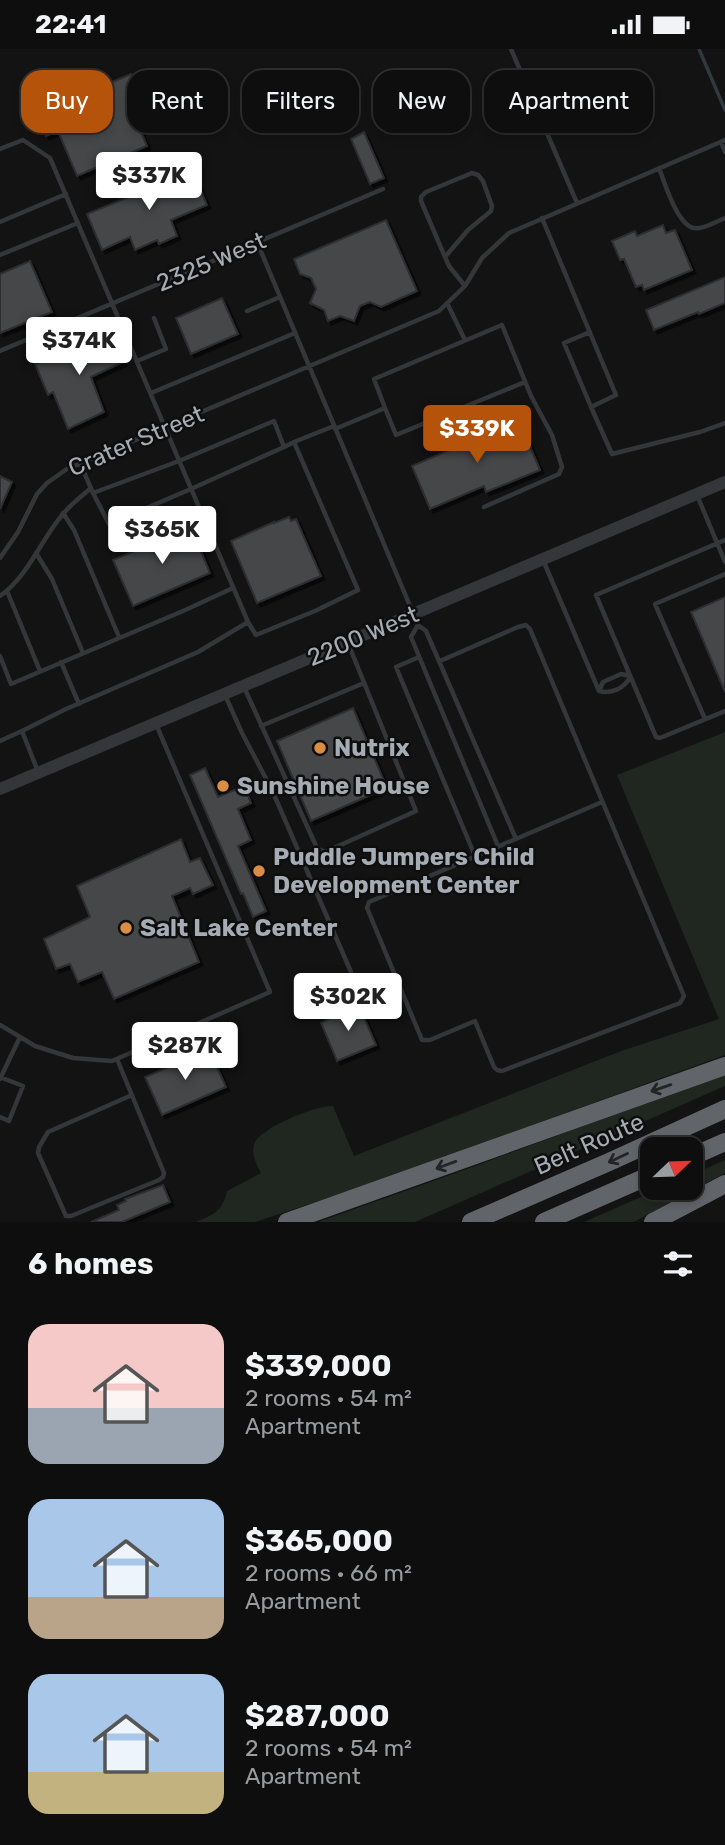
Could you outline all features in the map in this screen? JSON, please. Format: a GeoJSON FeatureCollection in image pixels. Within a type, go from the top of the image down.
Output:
{"type":"FeatureCollection","features":[{"type":"Feature","properties":{"kind":"highway"},"geometry":{"type":"LineString","coordinates":[[287,1222],[725,1066]]}},
{"type":"Feature","properties":{"kind":"highway","name":"Belt Route"},"geometry":{"type":"LineString","coordinates":[[471,1222],[609,1163],[725,1109]]}},
{"type":"Feature","properties":{"kind":"highway"},"geometry":{"type":"LineString","coordinates":[[704,1151],[725,1142]]}},
{"type":"Feature","properties":{"kind":"highway"},"geometry":{"type":"LineString","coordinates":[[544,1222],[640,1180]]}},
{"type":"Feature","properties":{"kind":"highway"},"geometry":{"type":"LineString","coordinates":[[653,1222],[725,1184]]}},
{"type":"Feature","properties":{"kind":"street","name":"2200 West"},"geometry":{"type":"LineString","coordinates":[[0,789],[347,642],[415,620],[542,559],[725,482]]}},
{"type":"Feature","properties":{"kind":"lane"},"geometry":{"type":"LineString","coordinates":[[511,49],[577,203]]}},
{"type":"Feature","properties":{"kind":"lane"},"geometry":{"type":"LineString","coordinates":[[0,149],[23,140],[50,157],[233,588],[256,635],[358,590],[294,442]]}},
{"type":"Feature","properties":{"kind":"lane"},"geometry":{"type":"LineString","coordinates":[[723,141],[725,152]]}},
{"type":"Feature","properties":{"kind":"lane","name":"Crater Street"},"geometry":{"type":"LineString","coordinates":[[0,558],[18,532],[37,493],[56,476],[80,463],[439,311],[465,286],[482,258],[509,233],[723,141]]}},
{"type":"Feature","properties":{"kind":"lane"},"geometry":{"type":"LineString","coordinates":[[659,168],[681,219],[688,227],[697,229],[725,218]]}},
{"type":"Feature","properties":{"kind":"lane"},"geometry":{"type":"LineString","coordinates":[[445,257],[468,230],[491,211],[492,206],[478,174],[471,173],[426,192],[421,197],[421,201],[445,257],[449,266],[465,286]]}},
{"type":"Feature","properties":{"kind":"lane","name":"2325 West"},"geometry":{"type":"LineString","coordinates":[[0,351],[383,189]]}},
{"type":"Feature","properties":{"kind":"lane"},"geometry":{"type":"LineString","coordinates":[[0,222],[66,194]]}},
{"type":"Feature","properties":{"kind":"lane"},"geometry":{"type":"LineString","coordinates":[[542,218],[616,395],[591,407]]}},
{"type":"Feature","properties":{"kind":"lane"},"geometry":{"type":"LineString","coordinates":[[0,255],[78,223]]}},
{"type":"Feature","properties":{"kind":"lane"},"geometry":{"type":"LineString","coordinates":[[257,242],[415,620],[426,631],[440,661],[516,839]]}},
{"type":"Feature","properties":{"kind":"lane"},"geometry":{"type":"LineString","coordinates":[[247,311],[280,297]]}},
{"type":"Feature","properties":{"kind":"lane"},"geometry":{"type":"LineString","coordinates":[[447,303],[466,340]]}},
{"type":"Feature","properties":{"kind":"lane"},"geometry":{"type":"LineString","coordinates":[[137,361],[166,349],[154,318]]}},
{"type":"Feature","properties":{"kind":"lane"},"geometry":{"type":"LineString","coordinates":[[484,507],[559,474],[562,467],[552,435],[502,325],[374,379],[396,435],[526,382]]}},
{"type":"Feature","properties":{"kind":"lane"},"geometry":{"type":"LineString","coordinates":[[151,393],[295,333]]}},
{"type":"Feature","properties":{"kind":"lane"},"geometry":{"type":"LineString","coordinates":[[590,333],[565,343],[612,454],[725,423]]}},
{"type":"Feature","properties":{"kind":"lane"},"geometry":{"type":"LineString","coordinates":[[80,463],[109,524],[294,442],[385,408]]}},
{"type":"Feature","properties":{"kind":"lane"},"geometry":{"type":"LineString","coordinates":[[0,596],[7,591],[36,553],[63,513],[92,491],[179,461],[274,421],[284,447]]}},
{"type":"Feature","properties":{"kind":"lane"},"geometry":{"type":"LineString","coordinates":[[696,494],[725,562]]}},
{"type":"Feature","properties":{"kind":"lane"},"geometry":{"type":"LineString","coordinates":[[63,513],[74,530],[119,638]]}},
{"type":"Feature","properties":{"kind":"lane"},"geometry":{"type":"LineString","coordinates":[[725,540],[596,595],[656,737],[660,739],[725,711]]}},
{"type":"Feature","properties":{"kind":"lane"},"geometry":{"type":"LineString","coordinates":[[36,553],[52,579],[83,653]]}},
{"type":"Feature","properties":{"kind":"lane"},"geometry":{"type":"LineString","coordinates":[[542,559],[599,691]]}},
{"type":"Feature","properties":{"kind":"lane"},"geometry":{"type":"LineString","coordinates":[[705,719],[655,604],[725,574]]}},
{"type":"Feature","properties":{"kind":"lane"},"geometry":{"type":"LineString","coordinates":[[0,656],[11,684],[233,588]]}},
{"type":"Feature","properties":{"kind":"lane"},"geometry":{"type":"LineString","coordinates":[[7,591],[40,671]]}},
{"type":"Feature","properties":{"kind":"lane"},"geometry":{"type":"LineString","coordinates":[[415,620],[411,637],[498,846]]}},
{"type":"Feature","properties":{"kind":"lane"},"geometry":{"type":"LineString","coordinates":[[0,741],[198,652],[248,622]]}},
{"type":"Feature","properties":{"kind":"lane"},"geometry":{"type":"LineString","coordinates":[[440,661],[518,627],[526,625],[530,629],[684,996],[680,1003],[502,1071],[494,1067],[475,1021],[430,1040],[422,1040],[367,908],[371,900],[602,802]]}},
{"type":"Feature","properties":{"kind":"lane"},"geometry":{"type":"LineString","coordinates":[[244,686],[317,848],[325,852],[416,811],[347,642]]}},
{"type":"Feature","properties":{"kind":"lane"},"geometry":{"type":"LineString","coordinates":[[419,657],[396,667],[475,856]]}},
{"type":"Feature","properties":{"kind":"lane"},"geometry":{"type":"LineString","coordinates":[[61,662],[79,704]]}},
{"type":"Feature","properties":{"kind":"lane"},"geometry":{"type":"LineString","coordinates":[[599,691],[603,682],[621,674],[631,677]]}},
{"type":"Feature","properties":{"kind":"lane"},"geometry":{"type":"LineString","coordinates":[[599,691],[608,693],[626,685],[631,677]]}},
{"type":"Feature","properties":{"kind":"lane"},"geometry":{"type":"LineString","coordinates":[[261,726],[364,683]]}},
{"type":"Feature","properties":{"kind":"lane"},"geometry":{"type":"LineString","coordinates":[[225,694],[272,790],[351,972],[346,982],[302,1000]]}},
{"type":"Feature","properties":{"kind":"lane"},"geometry":{"type":"LineString","coordinates":[[1,1026],[35,1046],[73,1058],[112,1061],[270,992],[156,723]]}},
{"type":"Feature","properties":{"kind":"lane"},"geometry":{"type":"LineString","coordinates":[[22,731],[39,773]]}},
{"type":"Feature","properties":{"kind":"lane"},"geometry":{"type":"LineString","coordinates":[[0,1117],[9,1121],[23,1086],[0,1078],[20,1037]]}},
{"type":"Feature","properties":{"kind":"lane"},"geometry":{"type":"LineString","coordinates":[[117,1059],[132,1095],[164,1173],[163,1177],[66,1216],[38,1153],[39,1147],[48,1132],[132,1095]]}},
{"type":"Feature","properties":{"kind":"shaded area"},"geometry":{"type":"Polygon","coordinates":[[[725,732],[725,1055],[379,1181],[255,1222],[196,1222],[208,1217],[223,1204],[227,1191],[261,1173],[253,1150],[260,1136],[279,1123],[304,1113],[333,1106],[354,1156],[621,1051],[719,1019],[617,775],[725,732]]]}},
{"type":"Feature","properties":{"kind":"shaded area"},"geometry":{"type":"Polygon","coordinates":[[[725,1073],[725,1086],[415,1222],[318,1222],[478,1165],[725,1073]]]}},
{"type":"Feature","properties":{"kind":"shaded area"},"geometry":{"type":"Polygon","coordinates":[[[725,1160],[725,1173],[704,1184],[704,1169],[725,1160]]]}},
{"type":"Feature","properties":{"kind":"shaded area"},"geometry":{"type":"Polygon","coordinates":[[[640,1197],[640,1201],[673,1201],[634,1222],[584,1222],[640,1197]]]}},
{"type":"Feature","properties":{"kind":"building"},"geometry":{"type":"Polygon","coordinates":[[[127,76],[127,133],[142,133],[147,146],[77,176],[59,133],[113,133],[113,82],[127,76]]]}},
{"type":"Feature","properties":{"kind":"building"},"geometry":{"type":"Polygon","coordinates":[[[364,132],[384,178],[370,184],[351,139],[364,132]]]}},
{"type":"Feature","properties":{"kind":"building"},"geometry":{"type":"Polygon","coordinates":[[[187,158],[207,205],[171,220],[177,236],[159,244],[157,240],[135,250],[130,237],[102,250],[87,214],[184,174],[178,161],[187,158]]]}},
{"type":"Feature","properties":{"kind":"building"},"geometry":{"type":"Polygon","coordinates":[[[386,220],[417,291],[381,307],[370,302],[360,306],[354,321],[340,316],[328,321],[324,310],[310,303],[316,289],[311,278],[300,274],[294,259],[386,220]]]}},
{"type":"Feature","properties":{"kind":"building"},"geometry":{"type":"Polygon","coordinates":[[[663,225],[666,233],[675,230],[692,270],[644,290],[642,285],[636,287],[624,259],[620,260],[612,241],[635,231],[637,236],[663,225]]]}},
{"type":"Feature","properties":{"kind":"building"},"geometry":{"type":"Polygon","coordinates":[[[30,261],[52,312],[0,333],[0,274],[30,261]]]}},
{"type":"Feature","properties":{"kind":"building"},"geometry":{"type":"Polygon","coordinates":[[[725,277],[725,303],[654,330],[646,310],[725,277]]]}},
{"type":"Feature","properties":{"kind":"building"},"geometry":{"type":"Polygon","coordinates":[[[222,298],[238,334],[191,354],[176,318],[222,298]]]}},
{"type":"Feature","properties":{"kind":"building"},"geometry":{"type":"Polygon","coordinates":[[[110,331],[123,362],[91,377],[104,412],[68,429],[53,392],[48,395],[35,364],[110,331]]]}},
{"type":"Feature","properties":{"kind":"building"},"geometry":{"type":"Polygon","coordinates":[[[510,421],[516,435],[524,432],[540,470],[486,492],[484,486],[430,509],[412,466],[510,421]]]}},
{"type":"Feature","properties":{"kind":"building"},"geometry":{"type":"Polygon","coordinates":[[[0,476],[12,482],[0,509],[0,476]]]}},
{"type":"Feature","properties":{"kind":"building"},"geometry":{"type":"Polygon","coordinates":[[[289,517],[291,521],[296,519],[321,576],[257,603],[231,541],[289,517]]]}},
{"type":"Feature","properties":{"kind":"building"},"geometry":{"type":"Polygon","coordinates":[[[191,527],[210,573],[133,606],[113,560],[191,527]]]}},
{"type":"Feature","properties":{"kind":"building"},"geometry":{"type":"Polygon","coordinates":[[[725,597],[725,692],[691,612],[725,597]]]}},
{"type":"Feature","properties":{"kind":"building"},"geometry":{"type":"Polygon","coordinates":[[[353,708],[387,788],[311,821],[277,741],[353,708]]]}},
{"type":"Feature","properties":{"kind":"building"},"geometry":{"type":"Polygon","coordinates":[[[205,768],[218,797],[244,786],[251,803],[238,809],[251,840],[238,846],[266,911],[253,917],[190,775],[205,768]]]}},
{"type":"Feature","properties":{"kind":"building","name":"Salt Lake Center"},"geometry":{"type":"Polygon","coordinates":[[[181,839],[190,862],[200,858],[213,885],[193,894],[190,888],[172,896],[199,962],[114,999],[102,972],[78,982],[70,964],[56,969],[44,939],[90,917],[77,886],[181,839]]]}},
{"type":"Feature","properties":{"kind":"building"},"geometry":{"type":"Polygon","coordinates":[[[359,1006],[376,1045],[337,1061],[321,1023],[332,1017],[331,1014],[341,1010],[343,1013],[359,1006]]]}},
{"type":"Feature","properties":{"kind":"building"},"geometry":{"type":"Polygon","coordinates":[[[209,1049],[226,1087],[162,1115],[145,1077],[209,1049]]]}},
{"type":"Feature","properties":{"kind":"building"},"geometry":{"type":"Polygon","coordinates":[[[163,1185],[170,1202],[122,1222],[91,1222],[119,1210],[117,1205],[126,1201],[125,1199],[163,1185]]]}},
{"type":"Feature","properties":{"kind":"waterway"},"geometry":{"type":"LineString","coordinates":[[699,49],[725,110]]}},
{"type":"Feature","properties":{"kind":"place","name":"Nutrix"},"geometry":{"type":"Point","coordinates":[320,748]}},
{"type":"Feature","properties":{"kind":"place","name":"Sunshine House"},"geometry":{"type":"Point","coordinates":[223,786]}},
{"type":"Feature","properties":{"kind":"place","name":"Puddle Jumpers Child Development Center"},"geometry":{"type":"Point","coordinates":[259,871]}},
{"type":"Feature","properties":{"kind":"place","name":"Salt Lake Center"},"geometry":{"type":"Point","coordinates":[126,928]}}]}
